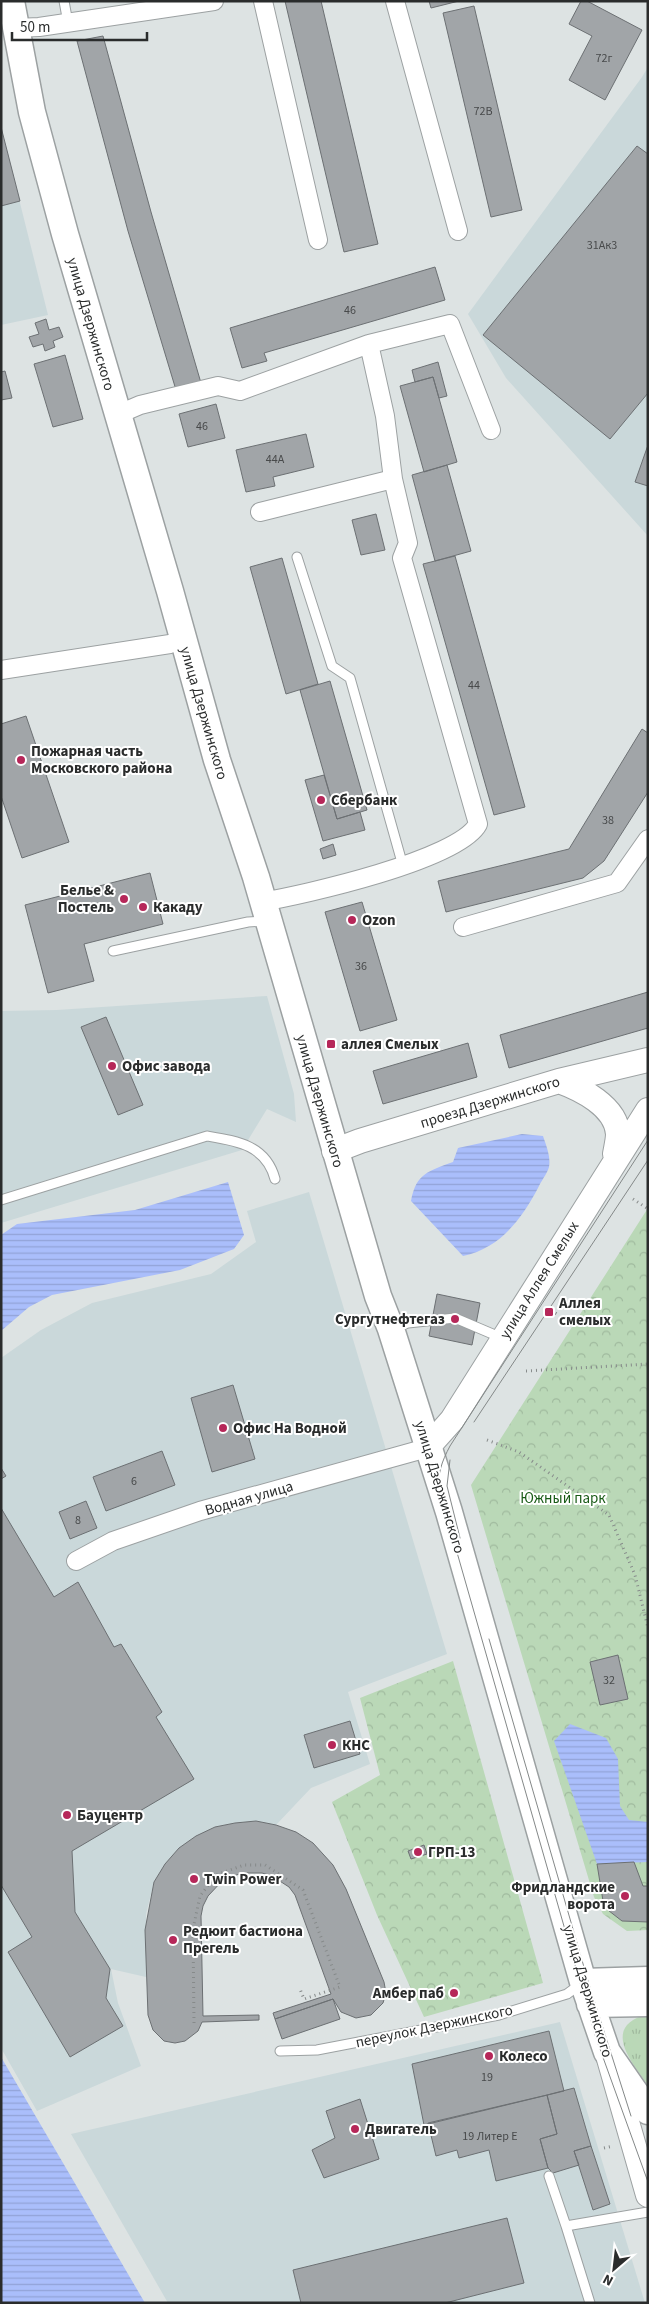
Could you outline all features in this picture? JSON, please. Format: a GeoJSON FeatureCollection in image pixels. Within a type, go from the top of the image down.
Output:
{"type":"FeatureCollection","features":[{"type":"Feature","properties":{"kind":"main road","name":"улица Дзержинского"},"geometry":{"type":"LineString","coordinates":[[11,1],[32,112],[70,252],[119,414],[217,760],[256,878],[334,1151],[378,1296],[391,1328],[449,1512],[586,1993],[607,2052],[648,2195]]}},
{"type":"Feature","properties":{"kind":"main road","name":"проезд Дзержинского"},"geometry":{"type":"LineString","coordinates":[[334,1151],[360,1141],[559,1081],[648,1060]]}},
{"type":"Feature","properties":{"kind":"main road"},"geometry":{"type":"LineString","coordinates":[[559,1081],[586,1092],[607,1111],[618,1133],[616,1154],[618,1155]]}},
{"type":"Feature","properties":{"kind":"main road","name":"улица Аллея Смелых"},"geometry":{"type":"LineString","coordinates":[[428,1448],[452,1420],[502,1338],[648,1110]]}},
{"type":"Feature","properties":{"kind":"main road"},"geometry":{"type":"LineString","coordinates":[[586,1993],[648,1980]]}},
{"type":"Feature","properties":{"kind":"main road"},"geometry":{"type":"LineString","coordinates":[[586,1993],[648,2003]]}},
{"type":"Feature","properties":{"kind":"main road"},"geometry":{"type":"LineString","coordinates":[[607,2052],[648,2111]]}},
{"type":"Feature","properties":{"kind":"street"},"geometry":{"type":"LineString","coordinates":[[16,28],[214,1]]}},
{"type":"Feature","properties":{"kind":"street"},"geometry":{"type":"LineString","coordinates":[[263,1],[318,240]]}},
{"type":"Feature","properties":{"kind":"street"},"geometry":{"type":"LineString","coordinates":[[395,1],[458,230]]}},
{"type":"Feature","properties":{"kind":"street"},"geometry":{"type":"LineString","coordinates":[[119,414],[140,406],[218,386],[240,391],[369,344],[450,324],[492,430]]}},
{"type":"Feature","properties":{"kind":"street"},"geometry":{"type":"LineString","coordinates":[[264,911],[286,898],[403,866],[462,841],[474,832],[478,824],[402,558],[408,543],[393,479],[385,416],[369,344]]}},
{"type":"Feature","properties":{"kind":"street"},"geometry":{"type":"LineString","coordinates":[[260,512],[393,479]]}},
{"type":"Feature","properties":{"kind":"street"},"geometry":{"type":"LineString","coordinates":[[1,670],[170,644],[183,640]]}},
{"type":"Feature","properties":{"kind":"street"},"geometry":{"type":"LineString","coordinates":[[463,927],[617,883],[648,839]]}},
{"type":"Feature","properties":{"kind":"street","name":"Водная улица"},"geometry":{"type":"LineString","coordinates":[[76,1561],[113,1541],[200,1511],[428,1448]]}},
{"type":"Feature","properties":{"kind":"lane"},"geometry":{"type":"LineString","coordinates":[[64,1],[68,22]]}},
{"type":"Feature","properties":{"kind":"lane"},"geometry":{"type":"LineString","coordinates":[[297,557],[332,666],[350,678],[403,866]]}},
{"type":"Feature","properties":{"kind":"lane"},"geometry":{"type":"LineString","coordinates":[[112,951],[248,922],[264,911]]}},
{"type":"Feature","properties":{"kind":"lane"},"geometry":{"type":"LineString","coordinates":[[1,1200],[207,1136],[232,1140],[254,1149],[271,1164],[275,1178]]}},
{"type":"Feature","properties":{"kind":"lane"},"geometry":{"type":"LineString","coordinates":[[391,1328],[408,1323],[455,1318],[502,1338]]}},
{"type":"Feature","properties":{"kind":"lane","name":"переулок Дзержинского"},"geometry":{"type":"LineString","coordinates":[[280,2051],[317,2050],[498,2015],[567,1994],[586,1993]]}},
{"type":"Feature","properties":{"kind":"lane"},"geometry":{"type":"LineString","coordinates":[[549,2176],[590,2303]]}},
{"type":"Feature","properties":{"kind":"lane"},"geometry":{"type":"LineString","coordinates":[[566,2226],[648,2212]]}},
{"type":"Feature","properties":{"kind":"path"},"geometry":{"type":"LineString","coordinates":[[633,1199],[648,1209]]}},
{"type":"Feature","properties":{"kind":"path"},"geometry":{"type":"LineString","coordinates":[[526,1371],[648,1364]]}},
{"type":"Feature","properties":{"kind":"path"},"geometry":{"type":"LineString","coordinates":[[487,1440],[520,1452],[609,1514],[635,1575],[648,1628]]}},
{"type":"Feature","properties":{"kind":"path"},"geometry":{"type":"LineString","coordinates":[[194,2023],[193,1929],[200,1896],[216,1875],[244,1865],[265,1865],[304,1890],[307,1895],[340,1987],[304,1999],[300,1989]]}},
{"type":"Feature","properties":{"kind":"path"},"geometry":{"type":"LineString","coordinates":[[182,1945],[193,1944]]}},
{"type":"Feature","properties":{"kind":"shaded area"},"geometry":{"type":"Polygon","coordinates":[[[648,67],[648,536],[506,378],[468,314],[648,67]]]}},
{"type":"Feature","properties":{"kind":"shaded area"},"geometry":{"type":"Polygon","coordinates":[[[1,127],[48,315],[1,325],[1,127]]]}},
{"type":"Feature","properties":{"kind":"shaded area"},"geometry":{"type":"Polygon","coordinates":[[[267,996],[294,1094],[296,1122],[267,1109],[242,1150],[1,1223],[1,1011],[57,1010],[267,996]]]}},
{"type":"Feature","properties":{"kind":"shaded area"},"geometry":{"type":"Polygon","coordinates":[[[309,1192],[447,1654],[348,1692],[370,1764],[311,1788],[276,1825],[255,1821],[215,1827],[196,1836],[179,1848],[165,1864],[154,1882],[146,1914],[146,1977],[111,1969],[118,2003],[141,2066],[37,2111],[1,2048],[1,1358],[41,1330],[92,1303],[211,1274],[256,1242],[247,1211],[309,1192]]]}},
{"type":"Feature","properties":{"kind":"shaded area"},"geometry":{"type":"Polygon","coordinates":[[[560,2022],[645,2303],[168,2303],[71,2134],[560,2022]]]}},
{"type":"Feature","properties":{"kind":"green space","name":"Южный парк"},"geometry":{"type":"Polygon","coordinates":[[[648,1208],[648,1930],[627,1931],[603,1914],[594,1897],[471,1485],[648,1208]]]}},
{"type":"Feature","properties":{"kind":"green space"},"geometry":{"type":"Polygon","coordinates":[[[453,1661],[543,1983],[424,2017],[377,1915],[332,1802],[380,1775],[360,1698],[453,1661]]]}},
{"type":"Feature","properties":{"kind":"green space"},"geometry":{"type":"Polygon","coordinates":[[[648,2014],[648,2085],[628,2054],[623,2035],[626,2026],[634,2019],[648,2014]]]}},
{"type":"Feature","properties":{"kind":"water"},"geometry":{"type":"Polygon","coordinates":[[[522,1134],[543,1136],[549,1159],[547,1172],[524,1211],[508,1231],[488,1246],[463,1256],[411,1201],[416,1184],[430,1171],[453,1162],[458,1148],[522,1134]]]}},
{"type":"Feature","properties":{"kind":"water"},"geometry":{"type":"Polygon","coordinates":[[[228,1182],[244,1235],[234,1249],[180,1270],[52,1295],[29,1307],[1,1331],[1,1235],[17,1224],[135,1210],[228,1182]]]}},
{"type":"Feature","properties":{"kind":"water"},"geometry":{"type":"Polygon","coordinates":[[[570,1724],[606,1738],[618,1759],[620,1806],[629,1820],[648,1822],[648,1862],[597,1864],[554,1741],[570,1724]]]}},
{"type":"Feature","properties":{"kind":"water"},"geometry":{"type":"Polygon","coordinates":[[[1,2057],[145,2303],[1,2303],[1,2057]]]}},
{"type":"Feature","properties":{"kind":"building"},"geometry":{"type":"Polygon","coordinates":[[[285,1],[321,1],[378,244],[344,252],[285,1]]]}},
{"type":"Feature","properties":{"kind":"building"},"geometry":{"type":"Polygon","coordinates":[[[429,1],[459,1],[431,8],[429,1]]]}},
{"type":"Feature","properties":{"kind":"building"},"geometry":{"type":"Polygon","coordinates":[[[581,1],[587,1],[642,30],[605,100],[569,80],[592,36],[569,24],[581,1]]]}},
{"type":"Feature","properties":{"kind":"building"},"geometry":{"type":"Polygon","coordinates":[[[474,6],[522,210],[491,217],[443,13],[474,6]]]}},
{"type":"Feature","properties":{"kind":"building"},"geometry":{"type":"Polygon","coordinates":[[[103,36],[151,212],[201,383],[176,390],[128,231],[77,41],[103,36]]]}},
{"type":"Feature","properties":{"kind":"building"},"geometry":{"type":"Polygon","coordinates":[[[1,127],[20,201],[1,206],[1,127]]]}},
{"type":"Feature","properties":{"kind":"building"},"geometry":{"type":"Polygon","coordinates":[[[637,146],[648,154],[648,393],[610,439],[483,335],[637,146]]]}},
{"type":"Feature","properties":{"kind":"building"},"geometry":{"type":"Polygon","coordinates":[[[435,267],[445,300],[264,353],[267,361],[242,368],[230,328],[435,267]]]}},
{"type":"Feature","properties":{"kind":"building"},"geometry":{"type":"Polygon","coordinates":[[[46,319],[49,330],[59,327],[63,337],[53,341],[55,347],[45,351],[43,344],[33,347],[29,337],[39,334],[35,323],[46,319]]]}},
{"type":"Feature","properties":{"kind":"building"},"geometry":{"type":"Polygon","coordinates":[[[65,355],[83,419],[53,427],[34,364],[65,355]]]}},
{"type":"Feature","properties":{"kind":"building"},"geometry":{"type":"Polygon","coordinates":[[[438,362],[447,396],[439,398],[433,377],[415,382],[412,370],[438,362]]]}},
{"type":"Feature","properties":{"kind":"building"},"geometry":{"type":"Polygon","coordinates":[[[5,371],[12,398],[1,400],[1,372],[5,371]]]}},
{"type":"Feature","properties":{"kind":"building"},"geometry":{"type":"Polygon","coordinates":[[[433,377],[457,462],[424,472],[400,386],[433,377]]]}},
{"type":"Feature","properties":{"kind":"building"},"geometry":{"type":"Polygon","coordinates":[[[216,404],[225,438],[188,447],[179,414],[216,404]]]}},
{"type":"Feature","properties":{"kind":"building"},"geometry":{"type":"Polygon","coordinates":[[[306,434],[314,467],[273,477],[275,486],[246,492],[236,450],[306,434]]]}},
{"type":"Feature","properties":{"kind":"building"},"geometry":{"type":"Polygon","coordinates":[[[648,445],[648,486],[635,482],[648,445]]]}},
{"type":"Feature","properties":{"kind":"building"},"geometry":{"type":"Polygon","coordinates":[[[447,465],[471,551],[435,561],[412,475],[447,465]]]}},
{"type":"Feature","properties":{"kind":"building"},"geometry":{"type":"Polygon","coordinates":[[[376,514],[385,550],[361,555],[352,520],[376,514]]]}},
{"type":"Feature","properties":{"kind":"building"},"geometry":{"type":"Polygon","coordinates":[[[455,556],[525,807],[494,815],[423,564],[455,556]]]}},
{"type":"Feature","properties":{"kind":"building"},"geometry":{"type":"Polygon","coordinates":[[[282,558],[318,684],[286,694],[250,567],[282,558]]]}},
{"type":"Feature","properties":{"kind":"building"},"geometry":{"type":"Polygon","coordinates":[[[330,681],[367,810],[337,819],[300,690],[330,681]]]}},
{"type":"Feature","properties":{"kind":"building","name":"Пожарная часть Московского района"},"geometry":{"type":"Polygon","coordinates":[[[26,716],[69,842],[22,858],[1,796],[1,724],[26,716]]]}},
{"type":"Feature","properties":{"kind":"building"},"geometry":{"type":"Polygon","coordinates":[[[642,729],[648,733],[648,792],[604,861],[583,878],[446,912],[438,881],[569,849],[642,729]]]}},
{"type":"Feature","properties":{"kind":"building","name":"Сбербанк"},"geometry":{"type":"Polygon","coordinates":[[[324,775],[337,819],[360,812],[365,830],[323,841],[305,780],[324,775]]]}},
{"type":"Feature","properties":{"kind":"building"},"geometry":{"type":"Polygon","coordinates":[[[333,844],[336,855],[323,859],[320,849],[333,844]]]}},
{"type":"Feature","properties":{"kind":"building"},"geometry":{"type":"Polygon","coordinates":[[[150,873],[163,924],[84,944],[94,981],[48,993],[25,905],[150,873]]]}},
{"type":"Feature","properties":{"kind":"building"},"geometry":{"type":"Polygon","coordinates":[[[362,902],[397,1020],[360,1031],[325,912],[362,902]]]}},
{"type":"Feature","properties":{"kind":"building"},"geometry":{"type":"Polygon","coordinates":[[[648,992],[648,1028],[509,1068],[500,1035],[648,992]]]}},
{"type":"Feature","properties":{"kind":"building","name":"Офис завода"},"geometry":{"type":"Polygon","coordinates":[[[106,1017],[143,1105],[118,1115],[81,1027],[106,1017]]]}},
{"type":"Feature","properties":{"kind":"building"},"geometry":{"type":"Polygon","coordinates":[[[468,1043],[477,1077],[383,1104],[373,1071],[468,1043]]]}},
{"type":"Feature","properties":{"kind":"building","name":"Сургутнефтегаз"},"geometry":{"type":"Polygon","coordinates":[[[437,1294],[480,1303],[472,1345],[429,1336],[437,1294]]]}},
{"type":"Feature","properties":{"kind":"building","name":"Офис На Водной"},"geometry":{"type":"Polygon","coordinates":[[[233,1385],[255,1459],[212,1472],[191,1398],[233,1385]]]}},
{"type":"Feature","properties":{"kind":"building"},"geometry":{"type":"Polygon","coordinates":[[[162,1451],[175,1485],[106,1511],[93,1477],[162,1451]]]}},
{"type":"Feature","properties":{"kind":"building"},"geometry":{"type":"Polygon","coordinates":[[[1,1468],[6,1476],[1,1479],[1,1468]]]}},
{"type":"Feature","properties":{"kind":"building"},"geometry":{"type":"Polygon","coordinates":[[[86,1501],[97,1528],[70,1539],[59,1512],[86,1501]]]}},
{"type":"Feature","properties":{"kind":"building","name":"Бауцентр"},"geometry":{"type":"Polygon","coordinates":[[[1,1508],[54,1597],[78,1582],[114,1647],[121,1644],[162,1712],[156,1717],[194,1779],[72,1851],[75,1912],[110,1969],[106,1998],[123,2026],[70,2057],[8,1952],[32,1937],[1,1885],[1,1508]]]}},
{"type":"Feature","properties":{"kind":"building"},"geometry":{"type":"Polygon","coordinates":[[[618,1655],[628,1699],[600,1705],[590,1662],[618,1655]]]}},
{"type":"Feature","properties":{"kind":"building","name":"КНС"},"geometry":{"type":"Polygon","coordinates":[[[350,1721],[360,1754],[314,1768],[304,1735],[350,1721]]]}},
{"type":"Feature","properties":{"kind":"building","name":"Редюит бастиона Прегель"},"geometry":{"type":"Polygon","coordinates":[[[256,1821],[296,1832],[313,1843],[333,1865],[346,1889],[384,1982],[386,1993],[383,2003],[371,2015],[356,2018],[341,2012],[333,1999],[275,2019],[273,2013],[331,1994],[295,1895],[289,1887],[272,1876],[262,1873],[242,1873],[223,1880],[208,1896],[203,1906],[201,1916],[203,2016],[259,2015],[259,2020],[202,2022],[198,2031],[185,2041],[175,2043],[164,2041],[153,2030],[148,2015],[145,1930],[154,1882],[165,1864],[179,1848],[196,1836],[215,1827],[256,1821]]]}},
{"type":"Feature","properties":{"kind":"building","name":"ГРП-13"},"geometry":{"type":"Polygon","coordinates":[[[424,1845],[427,1854],[411,1859],[408,1851],[424,1845]]]}},
{"type":"Feature","properties":{"kind":"building","name":"Фридландские ворота"},"geometry":{"type":"Polygon","coordinates":[[[634,1862],[643,1886],[648,1886],[648,1922],[622,1921],[604,1907],[597,1864],[634,1862]]]}},
{"type":"Feature","properties":{"kind":"building"},"geometry":{"type":"Polygon","coordinates":[[[333,1999],[340,2019],[282,2039],[275,2019],[333,1999]]]}},
{"type":"Feature","properties":{"kind":"building"},"geometry":{"type":"Polygon","coordinates":[[[549,2031],[564,2091],[424,2125],[412,2064],[549,2031]]]}},
{"type":"Feature","properties":{"kind":"building"},"geometry":{"type":"Polygon","coordinates":[[[574,2088],[591,2146],[574,2151],[579,2165],[553,2173],[548,2168],[540,2139],[557,2134],[547,2095],[574,2088]]]}},
{"type":"Feature","properties":{"kind":"building"},"geometry":{"type":"Polygon","coordinates":[[[547,2095],[557,2134],[540,2139],[548,2168],[496,2181],[489,2150],[459,2158],[457,2150],[436,2156],[428,2123],[547,2095]]]}},
{"type":"Feature","properties":{"kind":"building"},"geometry":{"type":"Polygon","coordinates":[[[360,2099],[379,2159],[324,2178],[312,2150],[335,2138],[326,2111],[360,2099]]]}},
{"type":"Feature","properties":{"kind":"building"},"geometry":{"type":"Polygon","coordinates":[[[591,2146],[610,2204],[593,2210],[574,2151],[591,2146]]]}},
{"type":"Feature","properties":{"kind":"building"},"geometry":{"type":"Polygon","coordinates":[[[507,2218],[524,2283],[445,2303],[301,2303],[293,2270],[507,2218]]]}},
{"type":"Feature","properties":{"kind":"tram line"},"geometry":{"type":"LineString","coordinates":[[648,1140],[450,1446],[439,1475],[440,1493],[596,2038],[648,2182]]}},
{"type":"Feature","properties":{"kind":"tram line"},"geometry":{"type":"LineString","coordinates":[[474,1422],[648,1160]]}},
{"type":"Feature","properties":{"kind":"tram line"},"geometry":{"type":"LineString","coordinates":[[450,1460],[447,1486],[460,1538]]}},
{"type":"Feature","properties":{"kind":"tram line"},"geometry":{"type":"LineString","coordinates":[[489,1639],[588,1981],[631,2116]]}},
{"type":"Feature","properties":{"kind":"place","name":"Пожарная часть Московского района"},"geometry":{"type":"Point","coordinates":[21,760]}},
{"type":"Feature","properties":{"kind":"place","name":"Сбербанк"},"geometry":{"type":"Point","coordinates":[321,800]}},
{"type":"Feature","properties":{"kind":"place","name":"Белье & Постель"},"geometry":{"type":"Point","coordinates":[124,899]}},
{"type":"Feature","properties":{"kind":"place","name":"Какаду"},"geometry":{"type":"Point","coordinates":[143,907]}},
{"type":"Feature","properties":{"kind":"place","name":"Ozon"},"geometry":{"type":"Point","coordinates":[352,920]}},
{"type":"Feature","properties":{"kind":"place","name":"аллея Смелых"},"geometry":{"type":"Point","coordinates":[331,1044]}},
{"type":"Feature","properties":{"kind":"place","name":"Офис завода"},"geometry":{"type":"Point","coordinates":[112,1066]}},
{"type":"Feature","properties":{"kind":"place","name":"Аллея смелых"},"geometry":{"type":"Point","coordinates":[549,1312]}},
{"type":"Feature","properties":{"kind":"place","name":"Сургутнефтегаз"},"geometry":{"type":"Point","coordinates":[455,1319]}},
{"type":"Feature","properties":{"kind":"place","name":"Офис На Водной"},"geometry":{"type":"Point","coordinates":[223,1428]}},
{"type":"Feature","properties":{"kind":"place","name":"КНС"},"geometry":{"type":"Point","coordinates":[332,1745]}},
{"type":"Feature","properties":{"kind":"place","name":"Бауцентр"},"geometry":{"type":"Point","coordinates":[67,1815]}},
{"type":"Feature","properties":{"kind":"place","name":"ГРП-13"},"geometry":{"type":"Point","coordinates":[418,1852]}},
{"type":"Feature","properties":{"kind":"place","name":"Twin Power"},"geometry":{"type":"Point","coordinates":[194,1879]}},
{"type":"Feature","properties":{"kind":"place","name":"Фридландские ворота"},"geometry":{"type":"Point","coordinates":[625,1896]}},
{"type":"Feature","properties":{"kind":"place","name":"Редюит бастиона Прегель"},"geometry":{"type":"Point","coordinates":[173,1940]}},
{"type":"Feature","properties":{"kind":"place","name":"Амбер паб"},"geometry":{"type":"Point","coordinates":[454,1993]}},
{"type":"Feature","properties":{"kind":"place","name":"Колесо"},"geometry":{"type":"Point","coordinates":[489,2056]}},
{"type":"Feature","properties":{"kind":"place","name":"Двигатель"},"geometry":{"type":"Point","coordinates":[355,2129]}}]}
